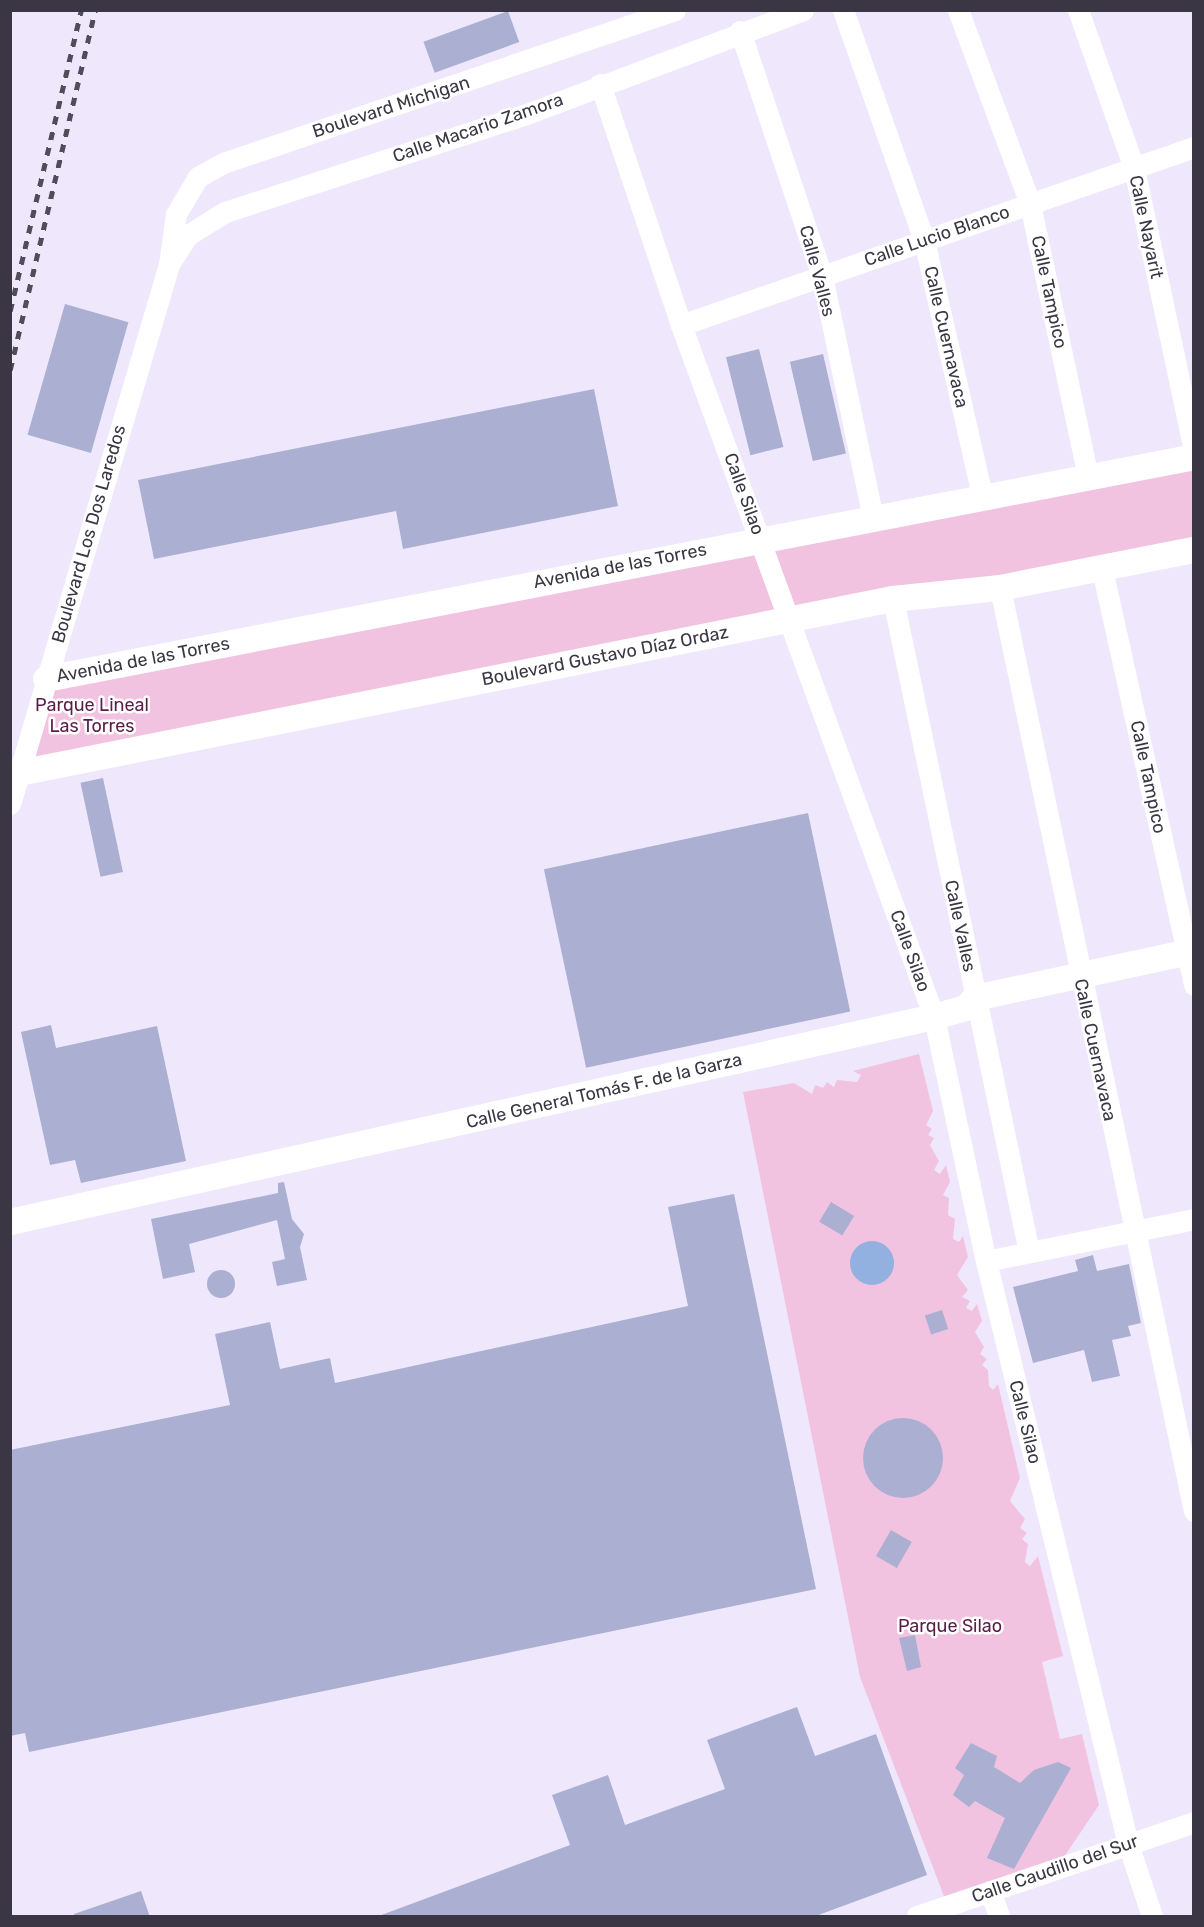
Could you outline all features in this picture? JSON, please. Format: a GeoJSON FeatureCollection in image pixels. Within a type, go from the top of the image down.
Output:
{"type":"FeatureCollection","features":[{"type":"Feature","properties":{"kind":"street","name":"Boulevard Michigan"},"geometry":{"type":"LineString","coordinates":[[169,264],[172,230],[185,194],[198,177],[223,162],[675,10]]}},
{"type":"Feature","properties":{"kind":"street","name":"Calle Macario Zamora"},"geometry":{"type":"LineString","coordinates":[[169,264],[188,236],[225,212],[524,115],[740,31],[803,10]]}},
{"type":"Feature","properties":{"kind":"street","name":"Calle Cuernavaca"},"geometry":{"type":"LineString","coordinates":[[843,10],[924,240],[982,496]]}},
{"type":"Feature","properties":{"kind":"street","name":"Calle Tampico"},"geometry":{"type":"LineString","coordinates":[[958,10],[1030,204],[1088,477]]}},
{"type":"Feature","properties":{"kind":"street","name":"Calle Nayarit"},"geometry":{"type":"LineString","coordinates":[[1078,10],[1134,168],[1194,450]]}},
{"type":"Feature","properties":{"kind":"street","name":"Calle Valles"},"geometry":{"type":"LineString","coordinates":[[740,31],[822,276],[873,517]]}},
{"type":"Feature","properties":{"kind":"street","name":"Calle Silao"},"geometry":{"type":"LineString","coordinates":[[600,84],[681,325],[791,620],[934,1017],[986,1261],[1128,1844],[1152,1917]]}},
{"type":"Feature","properties":{"kind":"street","name":"Calle Lucio Blanco"},"geometry":{"type":"LineString","coordinates":[[681,325],[1194,147]]}},
{"type":"Feature","properties":{"kind":"street","name":"Boulevard Los Dos Laredos"},"geometry":{"type":"LineString","coordinates":[[10,804],[169,264]]}},
{"type":"Feature","properties":{"kind":"street","name":"Avenida de las Torres"},"geometry":{"type":"LineString","coordinates":[[46,679],[760,538],[1194,457]]}},
{"type":"Feature","properties":{"kind":"street","name":"Boulevard Gustavo Díaz Ordaz"},"geometry":{"type":"LineString","coordinates":[[19,772],[893,599],[1000,588],[1194,550]]}},
{"type":"Feature","properties":{"kind":"street","name":"Calle Tampico"},"geometry":{"type":"LineString","coordinates":[[1102,569],[1190,952],[1194,985]]}},
{"type":"Feature","properties":{"kind":"street","name":"Calle Cuernavaca"},"geometry":{"type":"LineString","coordinates":[[1000,588],[1132,1232],[1186,1443],[1194,1511]]}},
{"type":"Feature","properties":{"kind":"street","name":"Calle Valles"},"geometry":{"type":"LineString","coordinates":[[893,599],[1029,1252]]}},
{"type":"Feature","properties":{"kind":"street","name":"Calle General Tomás F. de la Garza"},"geometry":{"type":"LineString","coordinates":[[10,1222],[934,1017],[966,1008],[975,998],[1190,952]]}},
{"type":"Feature","properties":{"kind":"street"},"geometry":{"type":"LineString","coordinates":[[986,1261],[1194,1219]]}},
{"type":"Feature","properties":{"kind":"street","name":"Calle Caudillo del Sur"},"geometry":{"type":"LineString","coordinates":[[917,1917],[1194,1822]]}},
{"type":"Feature","properties":{"kind":"street"},"geometry":{"type":"LineString","coordinates":[[990,1892],[999,1917]]}},
{"type":"Feature","properties":{"kind":"green space","name":"Parque Lineal Las Torres"},"geometry":{"type":"Polygon","coordinates":[[[1194,468],[1193,540],[30,770],[52,684],[1194,468]]]}},
{"type":"Feature","properties":{"kind":"green space","name":"Parque Silao"},"geometry":{"type":"Polygon","coordinates":[[[919,1054],[933,1111],[926,1125],[932,1129],[928,1135],[934,1138],[930,1145],[939,1161],[934,1170],[940,1174],[946,1165],[950,1182],[943,1195],[949,1198],[948,1215],[955,1219],[953,1239],[959,1242],[963,1236],[968,1257],[957,1275],[968,1290],[962,1297],[970,1301],[966,1308],[972,1311],[977,1304],[982,1321],[975,1332],[984,1347],[980,1354],[987,1359],[982,1365],[988,1370],[989,1386],[993,1390],[998,1384],[1020,1478],[1010,1501],[1025,1519],[1020,1528],[1027,1533],[1022,1539],[1028,1544],[1025,1562],[1030,1566],[1038,1556],[1063,1656],[1042,1662],[1060,1739],[1082,1734],[1099,1805],[1060,1863],[947,1904],[860,1677],[743,1092],[794,1083],[812,1094],[815,1085],[823,1088],[827,1082],[834,1087],[837,1080],[857,1082],[861,1075],[853,1071],[919,1054]]]}},
{"type":"Feature","properties":{"kind":"water"},"geometry":{"type":"Polygon","coordinates":[[[872,1241],[887,1248],[894,1263],[887,1278],[872,1285],[857,1278],[850,1263],[857,1248],[872,1241]]]}},
{"type":"Feature","properties":{"kind":"building"},"geometry":{"type":"Polygon","coordinates":[[[508,11],[519,42],[435,73],[423,42],[508,11]]]}},
{"type":"Feature","properties":{"kind":"building"},"geometry":{"type":"Polygon","coordinates":[[[65,304],[128,322],[91,453],[28,435],[65,304]]]}},
{"type":"Feature","properties":{"kind":"building"},"geometry":{"type":"Polygon","coordinates":[[[759,349],[783,447],[750,455],[726,357],[759,349]]]}},
{"type":"Feature","properties":{"kind":"building"},"geometry":{"type":"Polygon","coordinates":[[[823,354],[846,453],[813,461],[790,362],[823,354]]]}},
{"type":"Feature","properties":{"kind":"building"},"geometry":{"type":"Polygon","coordinates":[[[594,389],[618,506],[403,549],[396,511],[154,559],[138,480],[594,389]]]}},
{"type":"Feature","properties":{"kind":"building"},"geometry":{"type":"Polygon","coordinates":[[[103,778],[123,872],[100,877],[81,783],[103,778]]]}},
{"type":"Feature","properties":{"kind":"building"},"geometry":{"type":"Polygon","coordinates":[[[808,813],[850,1012],[586,1068],[544,869],[808,813]]]}},
{"type":"Feature","properties":{"kind":"building"},"geometry":{"type":"Polygon","coordinates":[[[51,1025],[56,1048],[157,1026],[186,1161],[81,1183],[75,1160],[50,1165],[21,1032],[51,1025]]]}},
{"type":"Feature","properties":{"kind":"building"},"geometry":{"type":"Polygon","coordinates":[[[284,1182],[292,1219],[304,1234],[300,1247],[307,1280],[277,1286],[272,1262],[285,1259],[277,1220],[189,1244],[195,1272],[163,1279],[151,1219],[278,1193],[278,1183],[284,1182]]]}},
{"type":"Feature","properties":{"kind":"building"},"geometry":{"type":"Polygon","coordinates":[[[734,1194],[816,1589],[29,1752],[25,1733],[10,1736],[10,1450],[230,1405],[215,1334],[270,1322],[280,1369],[330,1358],[335,1383],[688,1306],[668,1207],[734,1194]]]}},
{"type":"Feature","properties":{"kind":"building"},"geometry":{"type":"Polygon","coordinates":[[[831,1202],[854,1216],[842,1236],[819,1222],[831,1202]]]}},
{"type":"Feature","properties":{"kind":"building"},"geometry":{"type":"Polygon","coordinates":[[[1093,1255],[1097,1271],[1129,1264],[1141,1323],[1128,1326],[1131,1336],[1112,1340],[1120,1376],[1092,1382],[1084,1350],[1033,1363],[1013,1287],[1078,1271],[1075,1260],[1093,1255]]]}},
{"type":"Feature","properties":{"kind":"building"},"geometry":{"type":"Polygon","coordinates":[[[221,1270],[231,1274],[235,1284],[231,1294],[221,1298],[211,1294],[207,1284],[211,1274],[221,1270]]]}},
{"type":"Feature","properties":{"kind":"building"},"geometry":{"type":"Polygon","coordinates":[[[942,1310],[948,1329],[931,1335],[925,1316],[942,1310]]]}},
{"type":"Feature","properties":{"kind":"building"},"geometry":{"type":"Polygon","coordinates":[[[903,1418],[918,1421],[931,1430],[940,1443],[943,1458],[940,1473],[931,1486],[918,1495],[903,1498],[888,1495],[875,1486],[866,1473],[863,1458],[866,1443],[875,1430],[888,1421],[903,1418]]]}},
{"type":"Feature","properties":{"kind":"building"},"geometry":{"type":"Polygon","coordinates":[[[891,1530],[912,1542],[897,1568],[876,1556],[891,1530]]]}},
{"type":"Feature","properties":{"kind":"building"},"geometry":{"type":"Polygon","coordinates":[[[915,1635],[921,1667],[907,1671],[899,1638],[915,1635]]]}},
{"type":"Feature","properties":{"kind":"building"},"geometry":{"type":"Polygon","coordinates":[[[797,1707],[815,1756],[876,1734],[927,1875],[813,1917],[376,1917],[570,1845],[552,1795],[608,1775],[625,1825],[725,1789],[707,1740],[797,1707]]]}},
{"type":"Feature","properties":{"kind":"building"},"geometry":{"type":"Polygon","coordinates":[[[971,1743],[997,1756],[994,1767],[1020,1783],[1034,1770],[1058,1762],[1071,1768],[1014,1869],[987,1858],[1005,1818],[975,1801],[969,1807],[953,1795],[964,1775],[955,1768],[971,1743]]]}},
{"type":"Feature","properties":{"kind":"building"},"geometry":{"type":"Polygon","coordinates":[[[141,1891],[150,1917],[74,1917],[74,1914],[141,1891]]]}},
{"type":"Feature","properties":{"kind":"railway"},"geometry":{"type":"LineString","coordinates":[[10,311],[81,10]]}},
{"type":"Feature","properties":{"kind":"railway"},"geometry":{"type":"LineString","coordinates":[[10,370],[95,10]]}}]}
